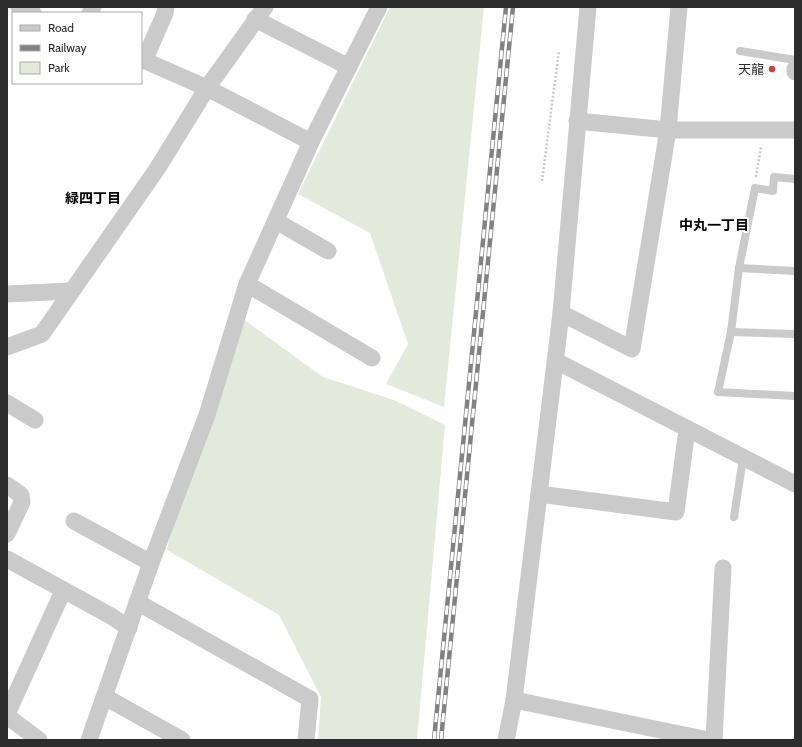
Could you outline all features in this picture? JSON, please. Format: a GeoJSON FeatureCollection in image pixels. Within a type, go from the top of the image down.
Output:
{"type":"FeatureCollection","features":[{"type":"Feature","properties":{"kind":"street"},"geometry":{"type":"LineString","coordinates":[[19,7],[31,12]]}},
{"type":"Feature","properties":{"kind":"street"},"geometry":{"type":"LineString","coordinates":[[166,7],[166,12],[143,60],[207,88],[311,142]]}},
{"type":"Feature","properties":{"kind":"street"},"geometry":{"type":"LineString","coordinates":[[90,740],[151,563],[207,415],[247,284],[311,142],[379,7]]}},
{"type":"Feature","properties":{"kind":"street"},"geometry":{"type":"LineString","coordinates":[[506,740],[514,700],[556,360],[588,7]]}},
{"type":"Feature","properties":{"kind":"street"},"geometry":{"type":"LineString","coordinates":[[561,313],[632,349],[668,130],[679,7]]}},
{"type":"Feature","properties":{"kind":"street"},"geometry":{"type":"LineString","coordinates":[[7,347],[42,334],[157,169],[207,88],[260,13],[349,67]]}},
{"type":"Feature","properties":{"kind":"street"},"geometry":{"type":"LineString","coordinates":[[577,121],[668,130],[795,130]]}},
{"type":"Feature","properties":{"kind":"street"},"geometry":{"type":"LineString","coordinates":[[276,221],[328,251]]}},
{"type":"Feature","properties":{"kind":"street"},"geometry":{"type":"LineString","coordinates":[[247,284],[372,358]]}},
{"type":"Feature","properties":{"kind":"street"},"geometry":{"type":"LineString","coordinates":[[7,294],[71,291]]}},
{"type":"Feature","properties":{"kind":"street"},"geometry":{"type":"LineString","coordinates":[[556,360],[795,484]]}},
{"type":"Feature","properties":{"kind":"street"},"geometry":{"type":"LineString","coordinates":[[7,402],[35,420]]}},
{"type":"Feature","properties":{"kind":"street"},"geometry":{"type":"LineString","coordinates":[[539,494],[676,512],[687,429]]}},
{"type":"Feature","properties":{"kind":"street"},"geometry":{"type":"LineString","coordinates":[[7,485],[21,495],[22,502],[7,534]]}},
{"type":"Feature","properties":{"kind":"street"},"geometry":{"type":"LineString","coordinates":[[74,521],[151,563]]}},
{"type":"Feature","properties":{"kind":"street"},"geometry":{"type":"LineString","coordinates":[[7,558],[63,591],[111,616],[129,628]]}},
{"type":"Feature","properties":{"kind":"street"},"geometry":{"type":"LineString","coordinates":[[714,740],[723,568]]}},
{"type":"Feature","properties":{"kind":"street"},"geometry":{"type":"LineString","coordinates":[[39,740],[7,715],[63,591]]}},
{"type":"Feature","properties":{"kind":"street"},"geometry":{"type":"LineString","coordinates":[[138,602],[310,699],[306,740]]}},
{"type":"Feature","properties":{"kind":"street"},"geometry":{"type":"LineString","coordinates":[[104,697],[182,740]]}},
{"type":"Feature","properties":{"kind":"street"},"geometry":{"type":"LineString","coordinates":[[514,700],[709,740]]}},
{"type":"Feature","properties":{"kind":"lane"},"geometry":{"type":"LineString","coordinates":[[740,51],[795,60]]}},
{"type":"Feature","properties":{"kind":"lane"},"geometry":{"type":"LineString","coordinates":[[795,179],[774,177],[773,191],[755,188],[739,268],[731,332],[718,392],[795,396]]}},
{"type":"Feature","properties":{"kind":"lane"},"geometry":{"type":"LineString","coordinates":[[739,268],[795,271]]}},
{"type":"Feature","properties":{"kind":"lane"},"geometry":{"type":"LineString","coordinates":[[731,332],[795,334]]}},
{"type":"Feature","properties":{"kind":"lane"},"geometry":{"type":"LineString","coordinates":[[734,517],[743,458]]}},
{"type":"Feature","properties":{"kind":"path"},"geometry":{"type":"LineString","coordinates":[[542,181],[559,50]]}},
{"type":"Feature","properties":{"kind":"path"},"geometry":{"type":"LineString","coordinates":[[755,188],[764,130]]}},
{"type":"Feature","properties":{"kind":"green space"},"geometry":{"type":"Polygon","coordinates":[[[390,7],[484,7],[444,407],[386,384],[408,344],[370,233],[298,194],[390,7]]]}},
{"type":"Feature","properties":{"kind":"green space"},"geometry":{"type":"Polygon","coordinates":[[[243,319],[323,377],[394,400],[445,425],[417,740],[318,740],[321,697],[279,615],[167,550],[182,480],[243,319]]]}},
{"type":"Feature","properties":{"kind":"railway"},"geometry":{"type":"LineString","coordinates":[[434,740],[506,7]]}},
{"type":"Feature","properties":{"kind":"railway"},"geometry":{"type":"LineString","coordinates":[[441,740],[513,7]]}},
{"type":"Feature","properties":{"kind":"place","name":"天龍"},"geometry":{"type":"Point","coordinates":[772,69]}},
{"type":"Feature","properties":{"kind":"district","name":"緑四丁目"},"geometry":{"type":"Point","coordinates":[93,198]}},
{"type":"Feature","properties":{"kind":"district","name":"中丸一丁目"},"geometry":{"type":"Point","coordinates":[714,225]}}]}
